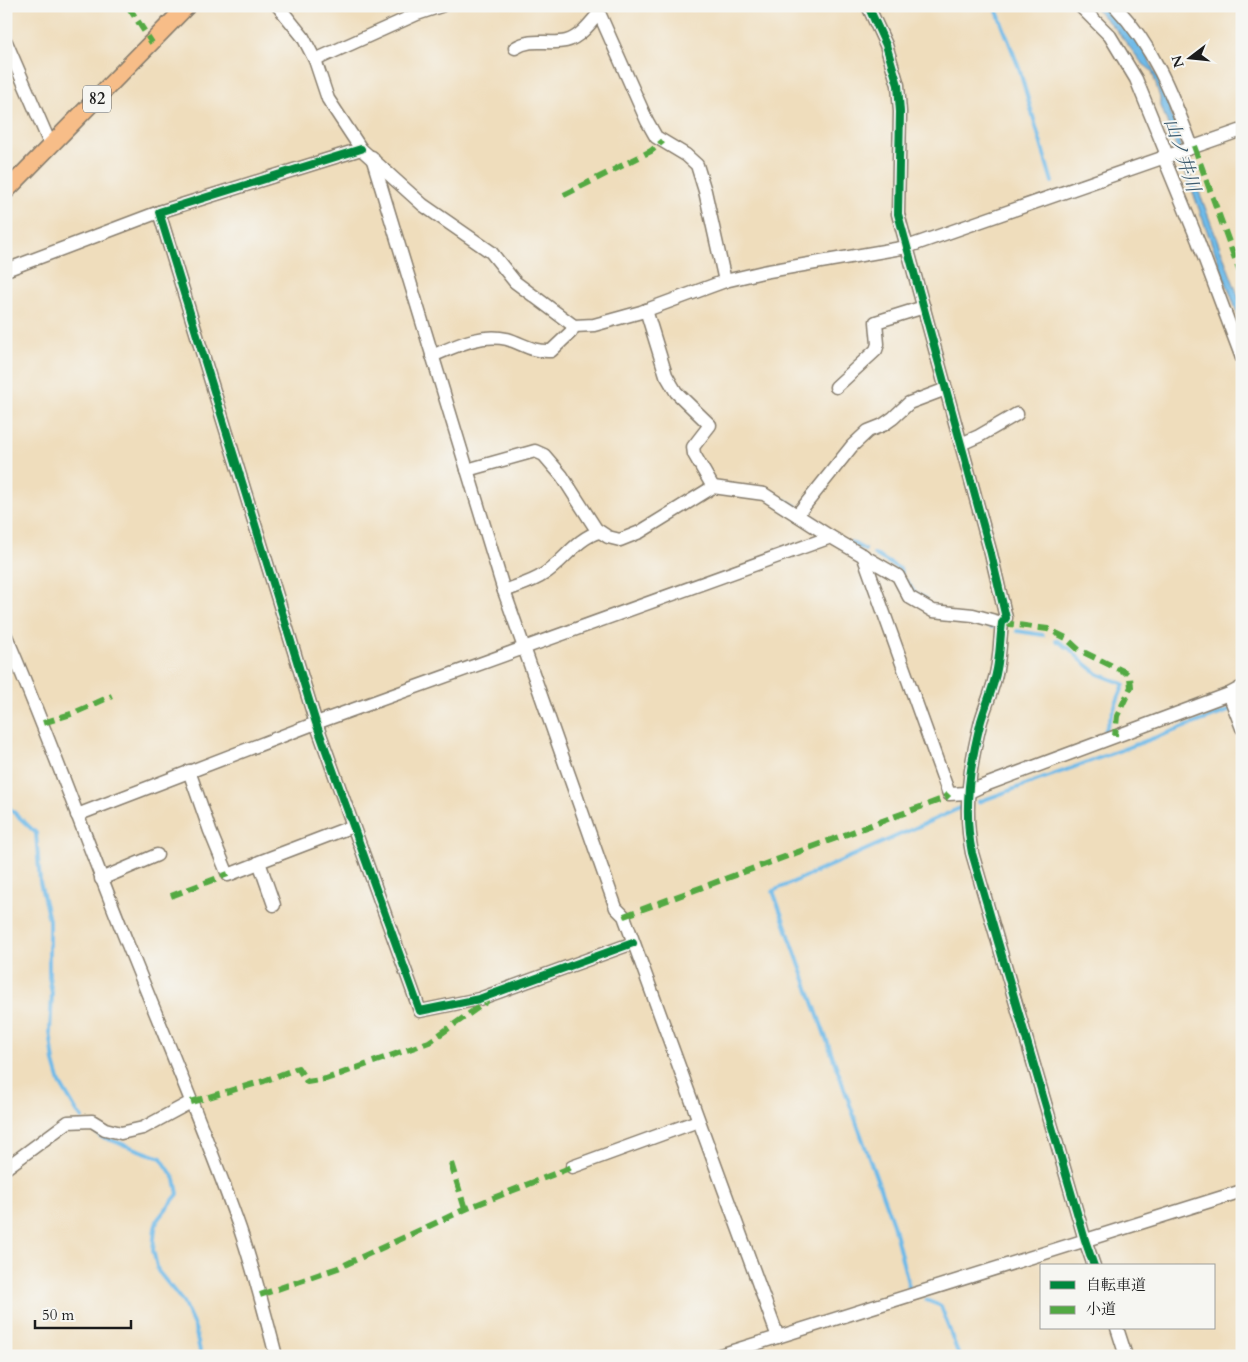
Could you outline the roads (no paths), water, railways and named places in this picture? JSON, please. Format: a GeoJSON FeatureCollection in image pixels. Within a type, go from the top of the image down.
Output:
{"type":"FeatureCollection","features":[{"type":"Feature","properties":{"kind":"main road","name":"82"},"geometry":{"type":"LineString","coordinates":[[6,191],[187,6]]}},
{"type":"Feature","properties":{"kind":"street"},"geometry":{"type":"LineString","coordinates":[[278,6],[303,37],[315,60],[328,99],[360,149],[372,157],[423,205],[491,252],[515,282],[574,326],[594,325],[646,310],[725,281],[763,272],[907,247],[1242,130]]}},
{"type":"Feature","properties":{"kind":"street"},"geometry":{"type":"LineString","coordinates":[[315,60],[415,10],[441,6]]}},
{"type":"Feature","properties":{"kind":"street"},"geometry":{"type":"LineString","coordinates":[[868,6],[886,45],[898,85],[900,112],[898,214],[992,554],[1006,618],[1002,623],[997,670],[981,721],[967,793],[968,834],[972,854],[1093,1264]]}},
{"type":"Feature","properties":{"kind":"street"},"geometry":{"type":"LineString","coordinates":[[1080,6],[1110,36],[1136,79],[1242,358]]}},
{"type":"Feature","properties":{"kind":"street"},"geometry":{"type":"LineString","coordinates":[[1115,6],[1130,22],[1157,64],[1175,101],[1192,147]]}},
{"type":"Feature","properties":{"kind":"street"},"geometry":{"type":"LineString","coordinates":[[515,48],[524,42],[567,41],[577,35],[598,10],[647,121],[656,137],[686,155],[697,165],[706,192],[725,281]]}},
{"type":"Feature","properties":{"kind":"street"},"geometry":{"type":"LineString","coordinates":[[6,42],[51,146]]}},
{"type":"Feature","properties":{"kind":"street"},"geometry":{"type":"LineString","coordinates":[[6,270],[159,212],[360,149]]}},
{"type":"Feature","properties":{"kind":"street"},"geometry":{"type":"LineString","coordinates":[[372,157],[504,591],[616,908],[624,916],[778,1337]]}},
{"type":"Feature","properties":{"kind":"street"},"geometry":{"type":"LineString","coordinates":[[159,212],[316,723],[420,1011],[479,999],[633,943]]}},
{"type":"Feature","properties":{"kind":"street"},"geometry":{"type":"LineString","coordinates":[[836,387],[876,350],[878,344],[876,322],[924,307]]}},
{"type":"Feature","properties":{"kind":"street"},"geometry":{"type":"LineString","coordinates":[[646,310],[666,375],[676,392],[710,425],[693,447],[694,454],[713,487]]}},
{"type":"Feature","properties":{"kind":"street"},"geometry":{"type":"LineString","coordinates":[[432,356],[471,340],[488,337],[506,339],[538,352],[551,351],[571,332],[574,326]]}},
{"type":"Feature","properties":{"kind":"street"},"geometry":{"type":"LineString","coordinates":[[797,515],[852,446],[868,430],[883,425],[909,403],[946,389]]}},
{"type":"Feature","properties":{"kind":"street"},"geometry":{"type":"LineString","coordinates":[[961,444],[1017,414]]}},
{"type":"Feature","properties":{"kind":"street"},"geometry":{"type":"LineString","coordinates":[[467,470],[535,451],[544,455],[562,476],[596,529],[608,538],[620,540],[634,535],[713,487],[764,494],[831,537],[898,576],[909,597],[932,611],[973,614],[1002,623]]}},
{"type":"Feature","properties":{"kind":"street"},"geometry":{"type":"LineString","coordinates":[[504,591],[543,575],[584,540],[592,534],[599,532]]}},
{"type":"Feature","properties":{"kind":"street"},"geometry":{"type":"LineString","coordinates":[[77,814],[316,723],[831,537]]}},
{"type":"Feature","properties":{"kind":"street"},"geometry":{"type":"LineString","coordinates":[[863,556],[949,794],[967,793],[980,786],[1229,694],[1242,687]]}},
{"type":"Feature","properties":{"kind":"street"},"geometry":{"type":"LineString","coordinates":[[6,636],[39,713],[102,879],[217,1167],[260,1295],[276,1356]]}},
{"type":"Feature","properties":{"kind":"street"},"geometry":{"type":"LineString","coordinates":[[1229,694],[1242,728]]}},
{"type":"Feature","properties":{"kind":"street"},"geometry":{"type":"LineString","coordinates":[[189,771],[228,875],[353,826]]}},
{"type":"Feature","properties":{"kind":"street"},"geometry":{"type":"LineString","coordinates":[[102,879],[157,855]]}},
{"type":"Feature","properties":{"kind":"street"},"geometry":{"type":"LineString","coordinates":[[259,863],[274,905]]}},
{"type":"Feature","properties":{"kind":"street"},"geometry":{"type":"LineString","coordinates":[[9,1162],[68,1122],[92,1121],[105,1129],[121,1133],[143,1128],[191,1102]]}},
{"type":"Feature","properties":{"kind":"street"},"geometry":{"type":"LineString","coordinates":[[572,1167],[698,1120]]}},
{"type":"Feature","properties":{"kind":"street"},"geometry":{"type":"LineString","coordinates":[[717,1356],[1242,1191]]}},
{"type":"Feature","properties":{"kind":"street"},"geometry":{"type":"LineString","coordinates":[[1117,1330],[1126,1356]]}},
{"type":"Feature","properties":{"kind":"water","name":"山ノ井川"},"geometry":{"type":"Polygon","coordinates":[[[1093,6],[1105,6],[1130,30],[1144,49],[1165,94],[1192,180],[1200,194],[1239,298],[1242,310],[1242,326],[1160,103],[1152,71],[1142,63],[1117,31],[1093,6]]]}},
{"type":"Feature","properties":{"kind":"waterway"},"geometry":{"type":"LineString","coordinates":[[995,6],[1019,68],[1052,182]]}},
{"type":"Feature","properties":{"kind":"waterway"},"geometry":{"type":"LineString","coordinates":[[784,500],[797,507]]}},
{"type":"Feature","properties":{"kind":"waterway"},"geometry":{"type":"LineString","coordinates":[[805,513],[820,523]]}},
{"type":"Feature","properties":{"kind":"waterway"},"geometry":{"type":"LineString","coordinates":[[851,542],[865,550]]}},
{"type":"Feature","properties":{"kind":"waterway"},"geometry":{"type":"LineString","coordinates":[[874,554],[900,569],[902,573]]}},
{"type":"Feature","properties":{"kind":"waterway"},"geometry":{"type":"LineString","coordinates":[[907,581],[914,592],[926,599]]}},
{"type":"Feature","properties":{"kind":"waterway"},"geometry":{"type":"LineString","coordinates":[[975,621],[992,627]]}},
{"type":"Feature","properties":{"kind":"waterway"},"geometry":{"type":"LineString","coordinates":[[1017,631],[1043,635]]}},
{"type":"Feature","properties":{"kind":"waterway"},"geometry":{"type":"LineString","coordinates":[[1056,640],[1070,649],[1098,674],[1124,684],[1105,731]]}},
{"type":"Feature","properties":{"kind":"waterway"},"geometry":{"type":"LineString","coordinates":[[978,802],[1242,706]]}},
{"type":"Feature","properties":{"kind":"waterway"},"geometry":{"type":"LineString","coordinates":[[6,805],[36,833],[40,882],[49,920],[49,977],[52,994],[50,1031],[54,1062],[60,1083],[82,1118]]}},
{"type":"Feature","properties":{"kind":"waterway"},"geometry":{"type":"LineString","coordinates":[[909,1287],[893,1224],[773,891],[960,808]]}},
{"type":"Feature","properties":{"kind":"waterway"},"geometry":{"type":"LineString","coordinates":[[91,1127],[100,1136],[161,1158],[175,1179],[178,1194],[158,1219],[155,1228],[153,1250],[158,1271],[183,1302],[195,1328],[201,1356]]}},
{"type":"Feature","properties":{"kind":"waterway"},"geometry":{"type":"LineString","coordinates":[[926,1300],[941,1306],[959,1356]]}}]}
